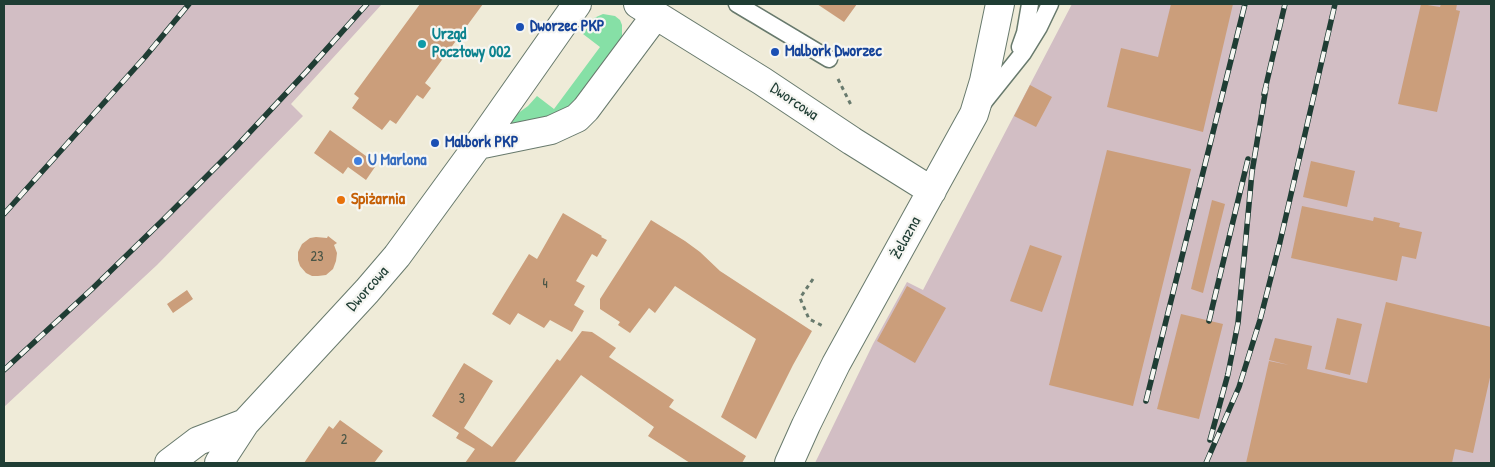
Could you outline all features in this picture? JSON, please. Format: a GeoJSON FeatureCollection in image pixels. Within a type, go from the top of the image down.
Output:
{"type":"FeatureCollection","features":[{"type":"Feature","properties":{"kind":"street","name":"Dworcowa"},"geometry":{"type":"LineString","coordinates":[[219,463],[245,422],[367,291],[397,256],[577,4]]}},
{"type":"Feature","properties":{"kind":"street","name":"Żelazna"},"geometry":{"type":"LineString","coordinates":[[789,463],[840,357],[974,114],[984,81],[1000,4]]}},
{"type":"Feature","properties":{"kind":"street","name":"Dworcowa"},"geometry":{"type":"LineString","coordinates":[[478,145],[551,130],[577,118],[586,108],[653,7],[852,141],[932,191]]}},
{"type":"Feature","properties":{"kind":"street","name":"Dworcowa"},"geometry":{"type":"LineString","coordinates":[[169,463],[198,441],[245,422]]}},
{"type":"Feature","properties":{"kind":"lane"},"geometry":{"type":"LineString","coordinates":[[737,4],[829,59]]}},
{"type":"Feature","properties":{"kind":"lane"},"geometry":{"type":"LineString","coordinates":[[1016,61],[1025,33],[1030,4]]}},
{"type":"Feature","properties":{"kind":"lane"},"geometry":{"type":"LineString","coordinates":[[974,114],[1023,53],[1050,4]]}},
{"type":"Feature","properties":{"kind":"path"},"geometry":{"type":"LineString","coordinates":[[829,59],[851,105]]}},
{"type":"Feature","properties":{"kind":"path"},"geometry":{"type":"LineString","coordinates":[[813,278],[800,298],[809,319],[826,328]]}},
{"type":"Feature","properties":{"kind":"shaded area"},"geometry":{"type":"Polygon","coordinates":[[[4,4],[382,4],[291,104],[303,116],[157,265],[4,407],[4,4]]]}},
{"type":"Feature","properties":{"kind":"shaded area"},"geometry":{"type":"Polygon","coordinates":[[[1072,4],[1491,4],[1491,463],[815,463],[873,344],[907,282],[923,290],[1072,4]]]}},
{"type":"Feature","properties":{"kind":"green space"},"geometry":{"type":"Polygon","coordinates":[[[603,14],[615,16],[620,20],[622,38],[570,109],[563,115],[505,127],[503,124],[528,106],[537,96],[554,109],[600,47],[583,34],[594,18],[603,14]]]}},
{"type":"Feature","properties":{"kind":"building","name":"Urząd Pocztowy 002"},"geometry":{"type":"Polygon","coordinates":[[[420,4],[483,4],[425,83],[431,88],[423,99],[417,95],[396,124],[390,120],[382,130],[352,108],[359,98],[354,94],[420,4]]]}},
{"type":"Feature","properties":{"kind":"building"},"geometry":{"type":"Polygon","coordinates":[[[817,4],[857,4],[844,22],[817,4]]]}},
{"type":"Feature","properties":{"kind":"building"},"geometry":{"type":"Polygon","coordinates":[[[1171,4],[1233,4],[1203,132],[1107,107],[1121,48],[1158,57],[1171,4]]]}},
{"type":"Feature","properties":{"kind":"building"},"geometry":{"type":"Polygon","coordinates":[[[1421,4],[1440,7],[1441,4],[1457,4],[1456,10],[1460,11],[1437,112],[1398,104],[1421,4]]]}},
{"type":"Feature","properties":{"kind":"building"},"geometry":{"type":"Polygon","coordinates":[[[1030,85],[1052,97],[1036,127],[1014,116],[1030,85]]]}},
{"type":"Feature","properties":{"kind":"building"},"geometry":{"type":"Polygon","coordinates":[[[330,130],[377,164],[366,180],[348,167],[343,174],[314,153],[330,130]]]}},
{"type":"Feature","properties":{"kind":"building"},"geometry":{"type":"Polygon","coordinates":[[[1107,150],[1191,169],[1133,406],[1049,385],[1107,150]]]}},
{"type":"Feature","properties":{"kind":"building"},"geometry":{"type":"Polygon","coordinates":[[[1311,161],[1355,171],[1347,207],[1303,197],[1311,161]]]}},
{"type":"Feature","properties":{"kind":"building"},"geometry":{"type":"Polygon","coordinates":[[[1212,200],[1225,204],[1203,293],[1191,289],[1212,200]]]}},
{"type":"Feature","properties":{"kind":"building"},"geometry":{"type":"Polygon","coordinates":[[[1302,206],[1373,221],[1374,217],[1400,223],[1399,227],[1422,232],[1416,259],[1402,256],[1397,281],[1291,258],[1302,206]]]}},
{"type":"Feature","properties":{"kind":"building"},"geometry":{"type":"Polygon","coordinates":[[[563,213],[607,240],[597,257],[592,254],[576,281],[585,286],[574,305],[584,311],[572,332],[550,320],[544,328],[518,313],[510,325],[492,314],[529,254],[537,259],[563,213]]]}},
{"type":"Feature","properties":{"kind":"building"},"geometry":{"type":"Polygon","coordinates":[[[651,220],[700,252],[720,271],[812,331],[756,439],[721,417],[756,339],[675,286],[655,313],[649,308],[630,333],[618,325],[620,322],[600,309],[600,299],[651,220]]]}},
{"type":"Feature","properties":{"kind":"building"},"geometry":{"type":"Polygon","coordinates":[[[328,236],[337,243],[334,245],[337,253],[333,269],[326,275],[312,276],[306,273],[300,266],[298,252],[302,244],[310,238],[327,238],[328,236]]]}},
{"type":"Feature","properties":{"kind":"building"},"geometry":{"type":"Polygon","coordinates":[[[1030,245],[1062,256],[1042,312],[1010,301],[1030,245]]]}},
{"type":"Feature","properties":{"kind":"building"},"geometry":{"type":"Polygon","coordinates":[[[907,286],[946,308],[915,363],[877,341],[907,286]]]}},
{"type":"Feature","properties":{"kind":"building"},"geometry":{"type":"Polygon","coordinates":[[[187,290],[193,299],[173,313],[167,304],[187,290]]]}},
{"type":"Feature","properties":{"kind":"building"},"geometry":{"type":"Polygon","coordinates":[[[1386,302],[1491,327],[1491,373],[1473,453],[1455,449],[1452,463],[1246,463],[1269,361],[1289,365],[1269,360],[1275,338],[1312,346],[1307,369],[1367,383],[1386,302]]]}},
{"type":"Feature","properties":{"kind":"building"},"geometry":{"type":"Polygon","coordinates":[[[1181,314],[1223,324],[1199,419],[1157,409],[1181,314]]]}},
{"type":"Feature","properties":{"kind":"building"},"geometry":{"type":"Polygon","coordinates":[[[1337,318],[1362,324],[1350,375],[1325,369],[1337,318]]]}},
{"type":"Feature","properties":{"kind":"building"},"geometry":{"type":"Polygon","coordinates":[[[582,331],[592,332],[616,348],[609,357],[674,400],[669,407],[746,456],[742,463],[690,463],[648,436],[654,427],[581,375],[514,463],[465,463],[475,449],[456,438],[459,433],[432,416],[464,363],[493,381],[464,428],[492,447],[557,359],[560,361],[582,331]]]}},
{"type":"Feature","properties":{"kind":"building"},"geometry":{"type":"Polygon","coordinates":[[[340,420],[383,451],[374,463],[304,463],[329,426],[333,429],[340,420]]]}},
{"type":"Feature","properties":{"kind":"railway"},"geometry":{"type":"LineString","coordinates":[[4,214],[145,57],[189,4]]}},
{"type":"Feature","properties":{"kind":"railway"},"geometry":{"type":"LineString","coordinates":[[4,370],[92,289],[235,148],[367,4]]}},
{"type":"Feature","properties":{"kind":"railway"},"geometry":{"type":"LineString","coordinates":[[1146,401],[1245,4]]}},
{"type":"Feature","properties":{"kind":"railway"},"geometry":{"type":"LineString","coordinates":[[1264,94],[1285,4]]}},
{"type":"Feature","properties":{"kind":"railway"},"geometry":{"type":"LineString","coordinates":[[1206,463],[1239,387],[1260,320],[1335,4]]}},
{"type":"Feature","properties":{"kind":"railway"},"geometry":{"type":"LineString","coordinates":[[1210,440],[1228,374],[1238,323],[1252,172],[1266,88]]}},
{"type":"Feature","properties":{"kind":"railway"},"geometry":{"type":"LineString","coordinates":[[1209,321],[1248,159]]}},
{"type":"Feature","properties":{"kind":"place","name":"Dworzec PKP"},"geometry":{"type":"Point","coordinates":[520,27]}},
{"type":"Feature","properties":{"kind":"place","name":"Urząd Pocztowy 002"},"geometry":{"type":"Point","coordinates":[422,44]}},
{"type":"Feature","properties":{"kind":"place","name":"Malbork Dworzec"},"geometry":{"type":"Point","coordinates":[775,52]}},
{"type":"Feature","properties":{"kind":"place","name":"Malbork PKP"},"geometry":{"type":"Point","coordinates":[435,143]}},
{"type":"Feature","properties":{"kind":"place","name":"U Marlona"},"geometry":{"type":"Point","coordinates":[358,161]}},
{"type":"Feature","properties":{"kind":"place","name":"Spiżarnia"},"geometry":{"type":"Point","coordinates":[341,200]}}]}
